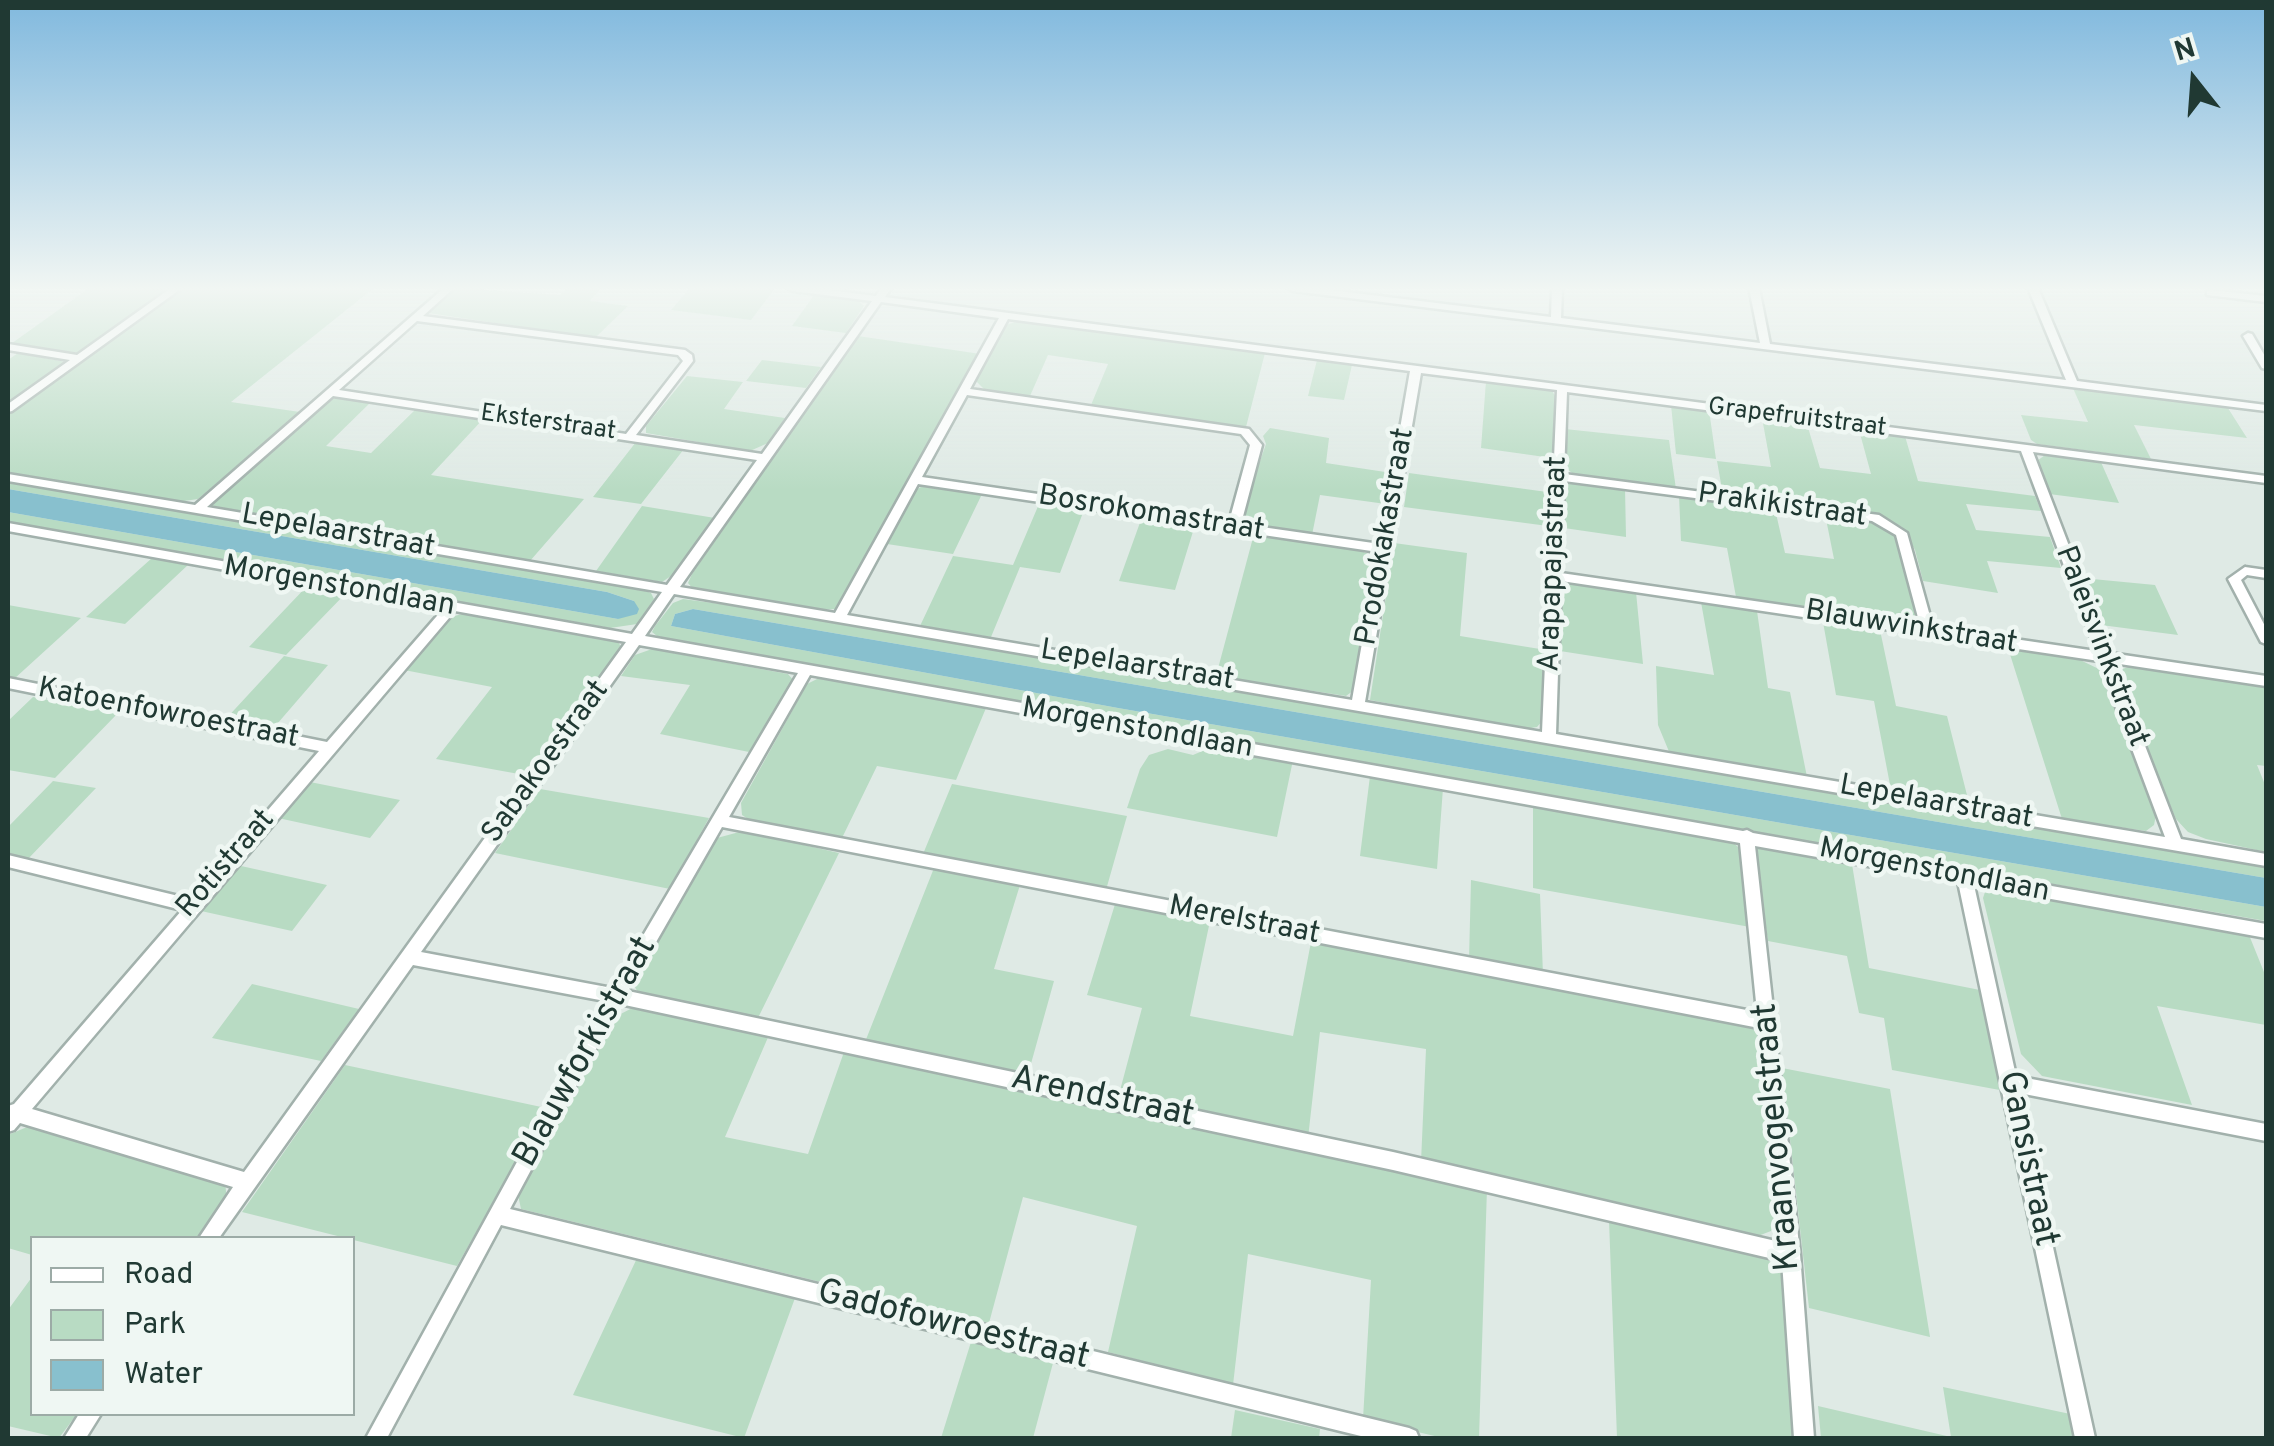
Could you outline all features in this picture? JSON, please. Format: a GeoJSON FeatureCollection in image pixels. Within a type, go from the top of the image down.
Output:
{"type":"FeatureCollection","features":[{"type":"Feature","properties":{"kind":"street"},"geometry":{"type":"LineString","coordinates":[[62,355],[78,358]]}},
{"type":"Feature","properties":{"kind":"street"},"geometry":{"type":"LineString","coordinates":[[8,409],[82,355]]}},
{"type":"Feature","properties":{"kind":"street"},"geometry":{"type":"LineString","coordinates":[[198,508],[371,355]]}},
{"type":"Feature","properties":{"kind":"street"},"geometry":{"type":"LineString","coordinates":[[630,436],[687,355]]}},
{"type":"Feature","properties":{"kind":"street","name":"Sabakoestraat"},"geometry":{"type":"LineString","coordinates":[[209,1236],[838,355]]}},
{"type":"Feature","properties":{"kind":"street"},"geometry":{"type":"LineString","coordinates":[[839,618],[984,355]]}},
{"type":"Feature","properties":{"kind":"street","name":"Grapefruitstraat"},"geometry":{"type":"LineString","coordinates":[[1311,355],[2266,479]]}},
{"type":"Feature","properties":{"kind":"street"},"geometry":{"type":"LineString","coordinates":[[1853,355],[2266,408]]}},
{"type":"Feature","properties":{"kind":"street"},"geometry":{"type":"LineString","coordinates":[[2060,355],[2072,384]]}},
{"type":"Feature","properties":{"kind":"street","name":"Prodokakastraat"},"geometry":{"type":"LineString","coordinates":[[1358,704],[1416,369]]}},
{"type":"Feature","properties":{"kind":"street","name":"Arapapajastraat"},"geometry":{"type":"LineString","coordinates":[[1549,739],[1562,388]]}},
{"type":"Feature","properties":{"kind":"street","name":"Eksterstraat"},"geometry":{"type":"LineString","coordinates":[[330,392],[765,458]]}},
{"type":"Feature","properties":{"kind":"street"},"geometry":{"type":"LineString","coordinates":[[965,392],[1245,431],[1256,445],[1234,528]]}},
{"type":"Feature","properties":{"kind":"street","name":"Paleisvinkstraat"},"geometry":{"type":"LineString","coordinates":[[2026,449],[2175,844]]}},
{"type":"Feature","properties":{"kind":"street","name":"Lepelaarstraat"},"geometry":{"type":"LineString","coordinates":[[8,477],[2266,860]]}},
{"type":"Feature","properties":{"kind":"street","name":"Prakikistraat"},"geometry":{"type":"LineString","coordinates":[[1558,477],[1875,518],[1901,533],[1928,631]]}},
{"type":"Feature","properties":{"kind":"street","name":"Bosrokomastraat"},"geometry":{"type":"LineString","coordinates":[[918,480],[1385,549]]}},
{"type":"Feature","properties":{"kind":"street","name":"Morgenstondlaan"},"geometry":{"type":"LineString","coordinates":[[8,527],[2266,931]]}},
{"type":"Feature","properties":{"kind":"street"},"geometry":{"type":"LineString","coordinates":[[2266,574],[2245,571],[2234,579],[2266,639]]}},
{"type":"Feature","properties":{"kind":"street","name":"Blauwvinkstraat"},"geometry":{"type":"LineString","coordinates":[[1556,576],[2266,681]]}},
{"type":"Feature","properties":{"kind":"street","name":"Rotistraat"},"geometry":{"type":"LineString","coordinates":[[11,1116],[450,609]]}},
{"type":"Feature","properties":{"kind":"street","name":"Blauwforkistraat"},"geometry":{"type":"LineString","coordinates":[[376,1438],[616,996],[806,672]]}},
{"type":"Feature","properties":{"kind":"street","name":"Katoenfowroestraat"},"geometry":{"type":"LineString","coordinates":[[8,683],[329,748]]}},
{"type":"Feature","properties":{"kind":"street","name":"Merelstraat"},"geometry":{"type":"LineString","coordinates":[[720,821],[1768,1022]]}},
{"type":"Feature","properties":{"kind":"street","name":"Kraanvogelstraat"},"geometry":{"type":"LineString","coordinates":[[1747,836],[1791,1254],[1804,1438]]}},
{"type":"Feature","properties":{"kind":"street"},"geometry":{"type":"LineString","coordinates":[[8,862],[191,906]]}},
{"type":"Feature","properties":{"kind":"street","name":"Gansistraat"},"geometry":{"type":"LineString","coordinates":[[1965,880],[2085,1438]]}},
{"type":"Feature","properties":{"kind":"street","name":"Arendstraat"},"geometry":{"type":"LineString","coordinates":[[410,957],[616,996],[1393,1161],[1791,1254]]}},
{"type":"Feature","properties":{"kind":"street"},"geometry":{"type":"LineString","coordinates":[[2010,1084],[2266,1132]]}},
{"type":"Feature","properties":{"kind":"street"},"geometry":{"type":"LineString","coordinates":[[11,1116],[246,1182]]}},
{"type":"Feature","properties":{"kind":"street","name":"Gadofowroestraat"},"geometry":{"type":"LineString","coordinates":[[497,1215],[1409,1438]]}},
{"type":"Feature","properties":{"kind":"street"},"geometry":{"type":"LineString","coordinates":[[74,1438],[90,1416]]}},
{"type":"Feature","properties":{"kind":"green space"},"geometry":{"type":"Polygon","coordinates":[[[14,355],[31,355],[66,362],[8,407],[8,360],[14,355]]]}},
{"type":"Feature","properties":{"kind":"green space"},"geometry":{"type":"Polygon","coordinates":[[[90,355],[289,355],[231,402],[300,412],[198,499],[177,502],[8,474],[8,415],[90,355]]]}},
{"type":"Feature","properties":{"kind":"green space"},"geometry":{"type":"Polygon","coordinates":[[[844,355],[980,355],[844,601],[835,609],[694,590],[688,583],[844,355]]]}},
{"type":"Feature","properties":{"kind":"green space"},"geometry":{"type":"Polygon","coordinates":[[[989,355],[1048,355],[1030,396],[986,391],[976,381],[989,355]]]}},
{"type":"Feature","properties":{"kind":"green space"},"geometry":{"type":"Polygon","coordinates":[[[1051,355],[1264,355],[1246,427],[1091,405],[1108,364],[1051,355]]]}},
{"type":"Feature","properties":{"kind":"green space"},"geometry":{"type":"Polygon","coordinates":[[[762,360],[821,367],[806,388],[746,381],[762,360]]]}},
{"type":"Feature","properties":{"kind":"green space"},"geometry":{"type":"Polygon","coordinates":[[[1317,360],[1352,365],[1344,400],[1308,396],[1317,360]]]}},
{"type":"Feature","properties":{"kind":"green space"},"geometry":{"type":"Polygon","coordinates":[[[687,376],[743,382],[724,409],[785,418],[768,443],[750,451],[646,433],[646,426],[687,376]]]}},
{"type":"Feature","properties":{"kind":"green space"},"geometry":{"type":"Polygon","coordinates":[[[1486,381],[1552,391],[1556,397],[1552,458],[1481,448],[1486,381]]]}},
{"type":"Feature","properties":{"kind":"green space"},"geometry":{"type":"Polygon","coordinates":[[[2072,386],[2226,405],[2247,438],[2134,425],[2151,459],[2037,444],[2031,440],[2021,415],[2088,422],[2072,386]]]}},
{"type":"Feature","properties":{"kind":"green space"},"geometry":{"type":"Polygon","coordinates":[[[338,396],[372,401],[326,446],[371,453],[417,408],[485,417],[431,475],[584,499],[530,561],[213,506],[214,500],[311,414],[338,396]]]}},
{"type":"Feature","properties":{"kind":"green space"},"geometry":{"type":"Polygon","coordinates":[[[1671,405],[1709,410],[1716,459],[1676,454],[1671,405]]]}},
{"type":"Feature","properties":{"kind":"green space"},"geometry":{"type":"Polygon","coordinates":[[[1762,418],[1807,424],[1820,468],[1871,474],[1859,430],[1905,436],[1918,481],[2035,496],[2041,511],[1966,504],[1976,530],[2050,537],[2061,568],[1987,561],[1998,593],[1923,581],[1915,550],[1902,527],[1878,515],[1723,495],[1717,461],[1771,467],[1762,418]]]}},
{"type":"Feature","properties":{"kind":"green space"},"geometry":{"type":"Polygon","coordinates":[[[1270,428],[1329,438],[1326,463],[1392,473],[1386,504],[1320,495],[1312,535],[1246,523],[1241,515],[1266,444],[1263,436],[1270,428]]]}},
{"type":"Feature","properties":{"kind":"green space"},"geometry":{"type":"Polygon","coordinates":[[[1565,429],[1669,440],[1676,489],[1573,474],[1564,466],[1565,429]]]}},
{"type":"Feature","properties":{"kind":"green space"},"geometry":{"type":"Polygon","coordinates":[[[636,442],[684,449],[641,504],[593,497],[636,442]]]}},
{"type":"Feature","properties":{"kind":"green space"},"geometry":{"type":"Polygon","coordinates":[[[2045,455],[2100,460],[2119,503],[2049,494],[2037,461],[2045,455]]]}},
{"type":"Feature","properties":{"kind":"green space"},"geometry":{"type":"Polygon","coordinates":[[[1409,473],[1547,492],[1548,526],[1404,507],[1409,473]]]}},
{"type":"Feature","properties":{"kind":"green space"},"geometry":{"type":"Polygon","coordinates":[[[8,480],[632,586],[651,593],[654,599],[637,624],[610,628],[8,522],[8,512],[618,619],[634,601],[607,592],[8,489],[8,480]]]}},
{"type":"Feature","properties":{"kind":"green space"},"geometry":{"type":"Polygon","coordinates":[[[1572,482],[1625,488],[1626,537],[1564,528],[1563,486],[1572,482]]]}},
{"type":"Feature","properties":{"kind":"green space"},"geometry":{"type":"Polygon","coordinates":[[[925,485],[983,492],[953,554],[887,544],[917,489],[925,485]]]}},
{"type":"Feature","properties":{"kind":"green space"},"geometry":{"type":"Polygon","coordinates":[[[1679,495],[1775,509],[1785,553],[1834,559],[1825,514],[1884,525],[1896,534],[1917,612],[1913,622],[1736,597],[1727,548],[1681,541],[1679,495]]]}},
{"type":"Feature","properties":{"kind":"green space"},"geometry":{"type":"Polygon","coordinates":[[[1039,504],[1084,510],[1060,573],[1020,567],[991,637],[920,626],[953,556],[1013,565],[1039,504]]]}},
{"type":"Feature","properties":{"kind":"green space"},"geometry":{"type":"Polygon","coordinates":[[[642,506],[715,518],[677,572],[662,582],[596,571],[642,506]]]}},
{"type":"Feature","properties":{"kind":"green space"},"geometry":{"type":"Polygon","coordinates":[[[1142,517],[1195,525],[1175,590],[1119,581],[1142,517]]]}},
{"type":"Feature","properties":{"kind":"green space"},"geometry":{"type":"Polygon","coordinates":[[[1254,534],[1359,550],[1377,558],[1354,690],[1346,696],[1216,676],[1254,534]]]}},
{"type":"Feature","properties":{"kind":"green space"},"geometry":{"type":"Polygon","coordinates":[[[1394,543],[1467,553],[1460,636],[1546,650],[1545,718],[1537,727],[1525,729],[1370,700],[1394,543]]]}},
{"type":"Feature","properties":{"kind":"green space"},"geometry":{"type":"Polygon","coordinates":[[[152,558],[189,564],[125,624],[86,617],[152,558]]]}},
{"type":"Feature","properties":{"kind":"green space"},"geometry":{"type":"Polygon","coordinates":[[[2082,578],[2155,585],[2178,635],[2101,625],[2082,578]]]}},
{"type":"Feature","properties":{"kind":"green space"},"geometry":{"type":"Polygon","coordinates":[[[1569,584],[1636,592],[1643,664],[1560,651],[1561,590],[1569,584]]]}},
{"type":"Feature","properties":{"kind":"green space"},"geometry":{"type":"Polygon","coordinates":[[[308,585],[347,592],[286,655],[249,647],[308,585]]]}},
{"type":"Feature","properties":{"kind":"green space"},"geometry":{"type":"Polygon","coordinates":[[[683,599],[773,611],[2266,865],[2266,878],[693,609],[675,614],[671,626],[1118,708],[2266,907],[2266,921],[729,654],[652,632],[673,603],[683,599]]]}},
{"type":"Feature","properties":{"kind":"green space"},"geometry":{"type":"Polygon","coordinates":[[[1701,602],[1757,611],[1768,688],[1790,692],[1807,777],[1670,754],[1658,725],[1656,666],[1714,675],[1701,602]]]}},
{"type":"Feature","properties":{"kind":"green space"},"geometry":{"type":"Polygon","coordinates":[[[8,605],[81,618],[14,679],[8,677],[8,605]]]}},
{"type":"Feature","properties":{"kind":"green space"},"geometry":{"type":"Polygon","coordinates":[[[469,612],[616,639],[622,648],[530,776],[436,759],[492,687],[404,670],[451,617],[469,612]]]}},
{"type":"Feature","properties":{"kind":"green space"},"geometry":{"type":"Polygon","coordinates":[[[1823,622],[1880,630],[1896,706],[1947,716],[1969,803],[1891,790],[1874,701],[1836,695],[1823,622]]]}},
{"type":"Feature","properties":{"kind":"green space"},"geometry":{"type":"Polygon","coordinates":[[[2008,648],[2078,659],[2101,670],[2156,815],[2154,825],[2146,831],[2062,819],[2008,648]]]}},
{"type":"Feature","properties":{"kind":"green space"},"geometry":{"type":"Polygon","coordinates":[[[652,649],[788,674],[794,681],[754,753],[660,734],[690,685],[621,676],[635,655],[652,649]]]}},
{"type":"Feature","properties":{"kind":"green space"},"geometry":{"type":"Polygon","coordinates":[[[284,656],[328,665],[271,731],[223,722],[284,656]]]}},
{"type":"Feature","properties":{"kind":"green space"},"geometry":{"type":"Polygon","coordinates":[[[2128,667],[2266,686],[2266,766],[2257,765],[2266,787],[2266,852],[2206,839],[2188,832],[2176,819],[2120,686],[2120,670],[2128,667]]]}},
{"type":"Feature","properties":{"kind":"green space"},"geometry":{"type":"Polygon","coordinates":[[[819,678],[986,708],[956,780],[877,766],[842,838],[742,815],[741,803],[807,684],[819,678]]]}},
{"type":"Feature","properties":{"kind":"green space"},"geometry":{"type":"Polygon","coordinates":[[[33,697],[118,713],[55,778],[8,770],[8,721],[33,697]]]}},
{"type":"Feature","properties":{"kind":"green space"},"geometry":{"type":"Polygon","coordinates":[[[1212,747],[1293,760],[1277,837],[1127,808],[1149,755],[1168,749],[1193,755],[1212,747]]]}},
{"type":"Feature","properties":{"kind":"green space"},"geometry":{"type":"Polygon","coordinates":[[[1370,776],[1443,788],[1437,869],[1360,856],[1370,776]]]}},
{"type":"Feature","properties":{"kind":"green space"},"geometry":{"type":"Polygon","coordinates":[[[53,781],[96,788],[27,860],[8,855],[8,827],[53,781]]]}},
{"type":"Feature","properties":{"kind":"green space"},"geometry":{"type":"Polygon","coordinates":[[[310,782],[400,800],[370,838],[278,818],[310,782]]]}},
{"type":"Feature","properties":{"kind":"green space"},"geometry":{"type":"Polygon","coordinates":[[[952,784],[1127,816],[1106,890],[923,854],[952,784]]]}},
{"type":"Feature","properties":{"kind":"green space"},"geometry":{"type":"Polygon","coordinates":[[[540,789],[709,818],[670,889],[495,853],[540,789]]]}},
{"type":"Feature","properties":{"kind":"green space"},"geometry":{"type":"Polygon","coordinates":[[[1533,803],[1729,838],[1744,853],[1750,927],[1533,888],[1533,803]]]}},
{"type":"Feature","properties":{"kind":"green space"},"geometry":{"type":"Polygon","coordinates":[[[743,831],[839,853],[757,1020],[640,996],[632,982],[706,849],[717,838],[743,831]]]}},
{"type":"Feature","properties":{"kind":"green space"},"geometry":{"type":"Polygon","coordinates":[[[1763,845],[1851,858],[1869,968],[1985,991],[2005,1091],[1892,1070],[1884,1018],[1859,1013],[1847,956],[1768,941],[1756,860],[1756,851],[1763,845]]]}},
{"type":"Feature","properties":{"kind":"green space"},"geometry":{"type":"Polygon","coordinates":[[[232,864],[327,885],[292,931],[192,909],[232,864]]]}},
{"type":"Feature","properties":{"kind":"green space"},"geometry":{"type":"Polygon","coordinates":[[[934,868],[1020,885],[994,969],[1054,981],[1027,1078],[865,1042],[934,868]]]}},
{"type":"Feature","properties":{"kind":"green space"},"geometry":{"type":"Polygon","coordinates":[[[1471,880],[1540,894],[1543,975],[1469,960],[1471,880]]]}},
{"type":"Feature","properties":{"kind":"green space"},"geometry":{"type":"Polygon","coordinates":[[[1995,886],[2247,930],[2266,977],[2266,1025],[2157,1006],[2192,1105],[2042,1076],[2021,1054],[1983,898],[1986,889],[1995,886]]]}},
{"type":"Feature","properties":{"kind":"green space"},"geometry":{"type":"Polygon","coordinates":[[[1116,901],[1210,921],[1190,1016],[1293,1036],[1311,942],[1738,1022],[1753,1029],[1764,1043],[1778,1221],[1771,1231],[1758,1236],[1421,1162],[1426,1049],[1320,1032],[1308,1138],[1118,1098],[1142,1008],[1087,995],[1116,901]]]}},
{"type":"Feature","properties":{"kind":"green space"},"geometry":{"type":"Polygon","coordinates":[[[252,984],[359,1009],[321,1061],[212,1038],[252,984]]]}},
{"type":"Feature","properties":{"kind":"green space"},"geometry":{"type":"Polygon","coordinates":[[[638,1005],[769,1035],[725,1137],[808,1154],[844,1052],[1487,1188],[1479,1438],[1443,1438],[1363,1419],[1371,1280],[1248,1254],[1233,1385],[1108,1352],[1137,1226],[1023,1197],[989,1323],[521,1209],[517,1190],[611,1019],[638,1005]]]}},
{"type":"Feature","properties":{"kind":"green space"},"geometry":{"type":"Polygon","coordinates":[[[345,1065],[546,1108],[457,1266],[355,1240],[355,1236],[338,1236],[242,1212],[345,1065]]]}},
{"type":"Feature","properties":{"kind":"green space"},"geometry":{"type":"Polygon","coordinates":[[[1782,1068],[1890,1089],[1930,1337],[1809,1308],[1782,1068]]]}},
{"type":"Feature","properties":{"kind":"green space"},"geometry":{"type":"Polygon","coordinates":[[[27,1127],[216,1176],[225,1181],[227,1202],[204,1236],[30,1236],[30,1254],[8,1248],[8,1135],[27,1127]]]}},
{"type":"Feature","properties":{"kind":"green space"},"geometry":{"type":"Polygon","coordinates":[[[1609,1220],[1756,1251],[1777,1267],[1782,1276],[1799,1438],[1617,1438],[1609,1220]]]}},
{"type":"Feature","properties":{"kind":"green space"},"geometry":{"type":"Polygon","coordinates":[[[638,1256],[795,1298],[744,1438],[573,1395],[638,1256]]]}},
{"type":"Feature","properties":{"kind":"green space"},"geometry":{"type":"Polygon","coordinates":[[[30,1280],[30,1416],[76,1416],[59,1438],[8,1426],[8,1310],[30,1280]]]}},
{"type":"Feature","properties":{"kind":"green space"},"geometry":{"type":"Polygon","coordinates":[[[971,1342],[1053,1363],[1033,1438],[941,1438],[971,1342]]]}},
{"type":"Feature","properties":{"kind":"green space"},"geometry":{"type":"Polygon","coordinates":[[[1943,1387],[2075,1415],[2080,1438],[1821,1438],[1818,1406],[1951,1437],[1943,1387]]]}},
{"type":"Feature","properties":{"kind":"green space"},"geometry":{"type":"Polygon","coordinates":[[[1235,1410],[1320,1429],[1319,1438],[1231,1438],[1235,1410]]]}},
{"type":"Feature","properties":{"kind":"water"},"geometry":{"type":"Polygon","coordinates":[[[8,489],[607,592],[634,601],[639,609],[637,614],[618,619],[8,512],[8,489]]]}},
{"type":"Feature","properties":{"kind":"water"},"geometry":{"type":"Polygon","coordinates":[[[693,609],[2266,878],[2266,907],[1118,708],[671,626],[675,614],[693,609]]]}}]}
